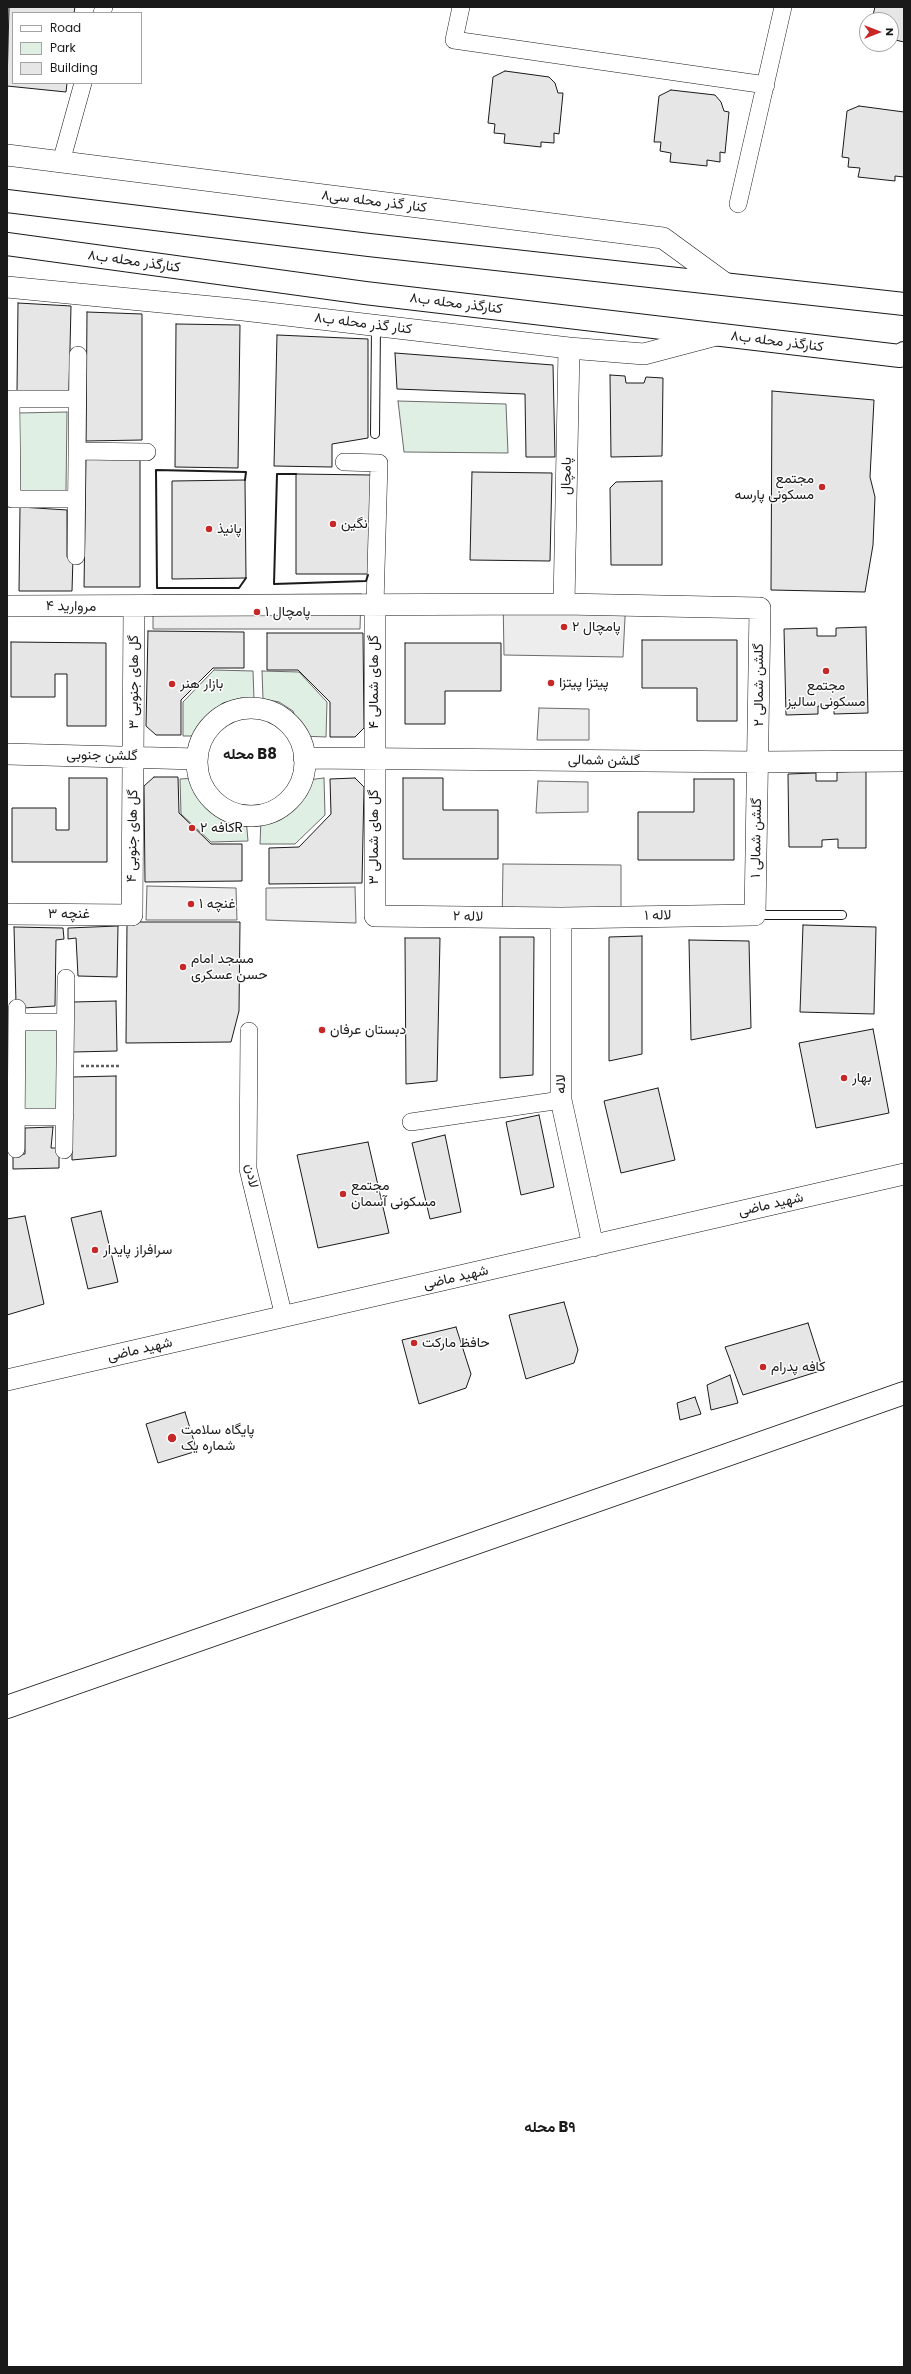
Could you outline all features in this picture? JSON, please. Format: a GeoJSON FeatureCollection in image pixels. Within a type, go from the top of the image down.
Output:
{"type":"FeatureCollection","features":[{"type":"Feature","properties":{"kind":"main road"},"geometry":{"type":"LineString","coordinates":[[7,201],[904,304]]}},
{"type":"Feature","properties":{"kind":"main road","name":"کنارگذر محله ب۸"},"geometry":{"type":"LineString","coordinates":[[7,244],[365,293],[900,356],[904,353]]}},
{"type":"Feature","properties":{"kind":"main road"},"geometry":{"type":"LineString","coordinates":[[7,1707],[904,1393]]}},
{"type":"Feature","properties":{"kind":"street"},"geometry":{"type":"LineString","coordinates":[[461,7],[454,40],[766,85]]}},
{"type":"Feature","properties":{"kind":"street"},"geometry":{"type":"LineString","coordinates":[[738,204],[783,7]]}},
{"type":"Feature","properties":{"kind":"street"},"geometry":{"type":"LineString","coordinates":[[61,162],[83,84]]}},
{"type":"Feature","properties":{"kind":"street","name":"کنار گذر محله سی۸"},"geometry":{"type":"LineString","coordinates":[[7,155],[663,238],[726,284]]}},
{"type":"Feature","properties":{"kind":"street","name":"کنار گذر محله ب۸"},"geometry":{"type":"LineString","coordinates":[[7,287],[243,310],[570,348],[644,354],[718,335]]}},
{"type":"Feature","properties":{"kind":"street","name":"پامچال"},"geometry":{"type":"LineString","coordinates":[[564,604],[570,348]]}},
{"type":"Feature","properties":{"kind":"street"},"geometry":{"type":"LineString","coordinates":[[76,556],[78,355]]}},
{"type":"Feature","properties":{"kind":"street"},"geometry":{"type":"LineString","coordinates":[[76,499],[12,499],[10,448],[11,399],[77,399]]}},
{"type":"Feature","properties":{"kind":"street"},"geometry":{"type":"LineString","coordinates":[[77,451],[147,452]]}},
{"type":"Feature","properties":{"kind":"street"},"geometry":{"type":"LineString","coordinates":[[344,462],[379,462],[375,605]]}},
{"type":"Feature","properties":{"kind":"street","name":"مروارید ۴"},"geometry":{"type":"LineString","coordinates":[[7,606],[134,607],[564,604],[760,608]]}},
{"type":"Feature","properties":{"kind":"street","name":"گل های شمالی ۴"},"geometry":{"type":"LineString","coordinates":[[374,758],[375,605]]}},
{"type":"Feature","properties":{"kind":"street","name":"گل های جنوبی ۳"},"geometry":{"type":"LineString","coordinates":[[134,607],[134,757]]}},
{"type":"Feature","properties":{"kind":"street","name":"گلشن شمالی ۲"},"geometry":{"type":"LineString","coordinates":[[759,762],[760,608]]}},
{"type":"Feature","properties":{"kind":"street"},"geometry":{"type":"LineString","coordinates":[[242,709],[260,709],[277,715],[291,726],[300,741],[304,758],[303,776],[296,793],[278,808],[267,814],[249,817],[232,813],[216,804],[204,791],[198,774],[197,759],[202,739],[212,724],[226,714],[242,709]]}},
{"type":"Feature","properties":{"kind":"street","name":"گلشن جنوبی"},"geometry":{"type":"LineString","coordinates":[[7,754],[197,759]]}},
{"type":"Feature","properties":{"kind":"street","name":"گل های جنوبی ۴"},"geometry":{"type":"LineString","coordinates":[[132,915],[134,757]]}},
{"type":"Feature","properties":{"kind":"street","name":"گلشن شمالی"},"geometry":{"type":"LineString","coordinates":[[304,758],[759,762],[904,761]]}},
{"type":"Feature","properties":{"kind":"street","name":"گل های شمالی ۳"},"geometry":{"type":"LineString","coordinates":[[374,758],[375,916]]}},
{"type":"Feature","properties":{"kind":"street","name":"گلشن شمالی ۱"},"geometry":{"type":"LineString","coordinates":[[755,915],[759,762]]}},
{"type":"Feature","properties":{"kind":"street","name":"غنچه ۳"},"geometry":{"type":"LineString","coordinates":[[7,914],[132,915]]}},
{"type":"Feature","properties":{"kind":"street","name":"لاله ۱"},"geometry":{"type":"LineString","coordinates":[[561,918],[755,915]]}},
{"type":"Feature","properties":{"kind":"street","name":"لاله ۲"},"geometry":{"type":"LineString","coordinates":[[375,916],[561,918]]}},
{"type":"Feature","properties":{"kind":"street","name":"لاله"},"geometry":{"type":"LineString","coordinates":[[561,918],[561,1100],[593,1246]]}},
{"type":"Feature","properties":{"kind":"street"},"geometry":{"type":"LineString","coordinates":[[64,1150],[66,978]]}},
{"type":"Feature","properties":{"kind":"street"},"geometry":{"type":"LineString","coordinates":[[16,1149],[16,1117],[12,1066],[17,1015],[65,1022]]}},
{"type":"Feature","properties":{"kind":"street","name":"لادن"},"geometry":{"type":"LineString","coordinates":[[249,1031],[248,1169],[284,1317]]}},
{"type":"Feature","properties":{"kind":"street"},"geometry":{"type":"LineString","coordinates":[[411,1122],[561,1100]]}},
{"type":"Feature","properties":{"kind":"street"},"geometry":{"type":"LineString","coordinates":[[16,1117],[65,1117]]}},
{"type":"Feature","properties":{"kind":"street","name":"شهید ماضی"},"geometry":{"type":"LineString","coordinates":[[7,1380],[904,1174]]}},
{"type":"Feature","properties":{"kind":"lane"},"geometry":{"type":"LineString","coordinates":[[375,434],[376,326]]}},
{"type":"Feature","properties":{"kind":"lane"},"geometry":{"type":"LineString","coordinates":[[755,915],[842,915]]}},
{"type":"Feature","properties":{"kind":"path"},"geometry":{"type":"LineString","coordinates":[[65,1066],[119,1066]]}},
{"type":"Feature","properties":{"kind":"green space"},"geometry":{"type":"Polygon","coordinates":[[[398,401],[506,404],[508,453],[404,452],[398,401]]]}},
{"type":"Feature","properties":{"kind":"green space"},"geometry":{"type":"Polygon","coordinates":[[[67,412],[66,491],[19,491],[19,413],[67,412]]]}},
{"type":"Feature","properties":{"kind":"green space"},"geometry":{"type":"Polygon","coordinates":[[[214,670],[253,671],[254,699],[241,698],[223,703],[209,713],[199,736],[183,736],[183,702],[214,670]]]}},
{"type":"Feature","properties":{"kind":"green space"},"geometry":{"type":"Polygon","coordinates":[[[262,671],[299,672],[327,702],[326,737],[301,736],[293,711],[279,702],[263,699],[262,671]]]}},
{"type":"Feature","properties":{"kind":"green space"},"geometry":{"type":"Polygon","coordinates":[[[195,778],[200,791],[213,804],[229,814],[246,818],[248,841],[211,842],[181,814],[180,779],[195,778]]]}},
{"type":"Feature","properties":{"kind":"green space"},"geometry":{"type":"Polygon","coordinates":[[[324,778],[325,815],[295,844],[260,844],[261,819],[286,810],[299,797],[307,780],[324,778]]]}},
{"type":"Feature","properties":{"kind":"green space"},"geometry":{"type":"Polygon","coordinates":[[[20,1028],[62,1028],[62,1113],[20,1114],[20,1028]]]}},
{"type":"Feature","properties":{"kind":"shaded area","name":"پامچال ۱"},"geometry":{"type":"Polygon","coordinates":[[[361,594],[360,629],[153,629],[153,595],[361,594]]]}},
{"type":"Feature","properties":{"kind":"shaded area","name":"پامچال ۲"},"geometry":{"type":"Polygon","coordinates":[[[503,597],[626,598],[623,657],[504,655],[503,597]]]}},
{"type":"Feature","properties":{"kind":"shaded area"},"geometry":{"type":"Polygon","coordinates":[[[539,708],[589,709],[589,740],[537,740],[539,708]]]}},
{"type":"Feature","properties":{"kind":"shaded area"},"geometry":{"type":"Polygon","coordinates":[[[538,781],[588,782],[588,812],[536,813],[538,781]]]}},
{"type":"Feature","properties":{"kind":"shaded area"},"geometry":{"type":"Polygon","coordinates":[[[503,864],[621,865],[621,923],[502,924],[503,864]]]}},
{"type":"Feature","properties":{"kind":"shaded area","name":"غنچه ۱"},"geometry":{"type":"Polygon","coordinates":[[[147,886],[236,888],[237,920],[146,920],[147,886]]]}},
{"type":"Feature","properties":{"kind":"shaded area"},"geometry":{"type":"Polygon","coordinates":[[[355,887],[356,923],[266,920],[266,888],[355,887]]]}},
{"type":"Feature","properties":{"kind":"building"},"geometry":{"type":"Polygon","coordinates":[[[9,7],[75,7],[74,12],[12,12],[12,84],[67,84],[66,92],[7,86],[9,7]]]}},
{"type":"Feature","properties":{"kind":"building"},"geometry":{"type":"Polygon","coordinates":[[[875,7],[904,7],[904,42],[899,41],[899,12],[874,12],[875,7]]]}},
{"type":"Feature","properties":{"kind":"building"},"geometry":{"type":"Polygon","coordinates":[[[505,71],[549,77],[555,83],[558,93],[563,93],[559,134],[554,133],[554,143],[541,142],[541,147],[504,143],[505,134],[494,133],[495,124],[488,123],[493,77],[505,71]]]}},
{"type":"Feature","properties":{"kind":"building"},"geometry":{"type":"Polygon","coordinates":[[[671,90],[715,95],[721,102],[724,111],[729,112],[725,153],[720,152],[720,162],[707,160],[707,166],[670,162],[671,153],[660,151],[661,142],[654,142],[659,96],[671,90]]]}},
{"type":"Feature","properties":{"kind":"building"},"geometry":{"type":"Polygon","coordinates":[[[859,106],[904,112],[904,177],[895,176],[895,181],[858,177],[860,168],[848,167],[849,158],[842,157],[847,111],[859,106]]]}},
{"type":"Feature","properties":{"kind":"building"},"geometry":{"type":"Polygon","coordinates":[[[18,303],[71,306],[69,391],[17,391],[18,303]]]}},
{"type":"Feature","properties":{"kind":"building"},"geometry":{"type":"Polygon","coordinates":[[[87,312],[142,314],[142,440],[86,441],[87,312]]]}},
{"type":"Feature","properties":{"kind":"building"},"geometry":{"type":"Polygon","coordinates":[[[176,324],[240,325],[238,468],[175,467],[176,324]]]}},
{"type":"Feature","properties":{"kind":"building"},"geometry":{"type":"Polygon","coordinates":[[[277,335],[368,339],[368,438],[332,444],[332,467],[274,466],[277,335]]]}},
{"type":"Feature","properties":{"kind":"building"},"geometry":{"type":"Polygon","coordinates":[[[395,353],[553,365],[555,457],[526,457],[525,394],[397,389],[395,353]]]}},
{"type":"Feature","properties":{"kind":"building"},"geometry":{"type":"Polygon","coordinates":[[[610,375],[625,376],[626,383],[644,383],[646,377],[663,378],[662,456],[611,457],[610,375]]]}},
{"type":"Feature","properties":{"kind":"building","name":"مجتمع مسکونی پارسه"},"geometry":{"type":"Polygon","coordinates":[[[772,391],[874,400],[870,477],[875,497],[873,545],[865,592],[771,590],[772,391]]]}},
{"type":"Feature","properties":{"kind":"building"},"geometry":{"type":"Polygon","coordinates":[[[86,458],[140,460],[140,587],[84,587],[86,458]]]}},
{"type":"Feature","properties":{"kind":"building"},"geometry":{"type":"Polygon","coordinates":[[[472,472],[552,473],[550,561],[470,560],[472,472]]]}},
{"type":"Feature","properties":{"kind":"building","name":"نگین"},"geometry":{"type":"Polygon","coordinates":[[[296,474],[372,475],[368,574],[296,574],[296,474]]]}},
{"type":"Feature","properties":{"kind":"building","name":"پانیذ"},"geometry":{"type":"Polygon","coordinates":[[[245,480],[246,578],[172,579],[172,481],[245,480]]]}},
{"type":"Feature","properties":{"kind":"building"},"geometry":{"type":"Polygon","coordinates":[[[662,481],[662,565],[611,565],[610,488],[616,482],[662,481]]]}},
{"type":"Feature","properties":{"kind":"building"},"geometry":{"type":"Polygon","coordinates":[[[20,507],[67,510],[67,557],[73,557],[72,591],[19,591],[20,507]]]}},
{"type":"Feature","properties":{"kind":"building","name":"مجتمع مسکونی سالیز"},"geometry":{"type":"Polygon","coordinates":[[[866,627],[868,713],[834,714],[834,706],[818,706],[818,714],[786,715],[784,629],[817,628],[817,636],[836,636],[836,628],[866,627]]]}},
{"type":"Feature","properties":{"kind":"building","name":"بازار هنر"},"geometry":{"type":"Polygon","coordinates":[[[148,631],[244,632],[244,668],[213,668],[181,700],[181,735],[156,735],[146,726],[148,631]]]}},
{"type":"Feature","properties":{"kind":"building"},"geometry":{"type":"Polygon","coordinates":[[[267,633],[363,633],[364,728],[355,737],[330,737],[330,702],[298,670],[267,670],[267,633]]]}},
{"type":"Feature","properties":{"kind":"building"},"geometry":{"type":"Polygon","coordinates":[[[642,640],[737,640],[737,721],[697,721],[697,688],[642,688],[642,640]]]}},
{"type":"Feature","properties":{"kind":"building"},"geometry":{"type":"Polygon","coordinates":[[[11,642],[106,643],[106,726],[67,726],[67,674],[55,674],[55,697],[11,697],[11,642]]]}},
{"type":"Feature","properties":{"kind":"building"},"geometry":{"type":"Polygon","coordinates":[[[405,643],[501,643],[501,691],[445,691],[445,724],[405,724],[405,643]]]}},
{"type":"Feature","properties":{"kind":"building"},"geometry":{"type":"Polygon","coordinates":[[[866,771],[866,848],[838,848],[838,839],[822,840],[822,847],[789,847],[788,774],[816,773],[816,781],[837,781],[837,772],[866,771]]]}},
{"type":"Feature","properties":{"kind":"building"},"geometry":{"type":"Polygon","coordinates":[[[154,777],[178,777],[179,813],[211,844],[242,844],[242,881],[145,882],[144,786],[154,777]]]}},
{"type":"Feature","properties":{"kind":"building"},"geometry":{"type":"Polygon","coordinates":[[[69,778],[107,778],[107,862],[12,862],[12,808],[56,808],[56,830],[69,830],[69,778]]]}},
{"type":"Feature","properties":{"kind":"building"},"geometry":{"type":"Polygon","coordinates":[[[355,778],[364,787],[362,883],[269,884],[269,848],[299,847],[331,814],[330,779],[355,778]]]}},
{"type":"Feature","properties":{"kind":"building"},"geometry":{"type":"Polygon","coordinates":[[[403,778],[443,778],[443,810],[498,810],[498,859],[403,859],[403,778]]]}},
{"type":"Feature","properties":{"kind":"building"},"geometry":{"type":"Polygon","coordinates":[[[694,779],[734,779],[734,860],[638,860],[638,812],[694,812],[694,779]]]}},
{"type":"Feature","properties":{"kind":"building","name":"مسجد امام حسن عسکری"},"geometry":{"type":"Polygon","coordinates":[[[127,922],[240,922],[239,1011],[231,1042],[126,1043],[127,922]]]}},
{"type":"Feature","properties":{"kind":"building"},"geometry":{"type":"Polygon","coordinates":[[[803,925],[876,927],[874,1014],[800,1012],[803,925]]]}},
{"type":"Feature","properties":{"kind":"building"},"geometry":{"type":"Polygon","coordinates":[[[118,926],[117,977],[78,976],[76,938],[68,939],[68,928],[118,926]]]}},
{"type":"Feature","properties":{"kind":"building"},"geometry":{"type":"Polygon","coordinates":[[[14,927],[63,928],[64,939],[56,940],[55,1006],[24,1008],[16,1003],[14,927]]]}},
{"type":"Feature","properties":{"kind":"building"},"geometry":{"type":"Polygon","coordinates":[[[642,936],[642,1054],[609,1061],[609,937],[642,936]]]}},
{"type":"Feature","properties":{"kind":"building"},"geometry":{"type":"Polygon","coordinates":[[[500,937],[534,937],[533,1075],[500,1078],[500,937]]]}},
{"type":"Feature","properties":{"kind":"building"},"geometry":{"type":"Polygon","coordinates":[[[405,938],[440,938],[437,1081],[406,1084],[405,938]]]}},
{"type":"Feature","properties":{"kind":"building"},"geometry":{"type":"Polygon","coordinates":[[[689,940],[749,941],[751,1028],[691,1040],[689,940]]]}},
{"type":"Feature","properties":{"kind":"building"},"geometry":{"type":"Polygon","coordinates":[[[116,1001],[117,1051],[73,1052],[73,1002],[116,1001]]]}},
{"type":"Feature","properties":{"kind":"building","name":"بهار"},"geometry":{"type":"Polygon","coordinates":[[[873,1029],[889,1113],[816,1128],[799,1043],[873,1029]]]}},
{"type":"Feature","properties":{"kind":"building"},"geometry":{"type":"Polygon","coordinates":[[[116,1076],[116,1156],[72,1160],[72,1077],[116,1076]]]}},
{"type":"Feature","properties":{"kind":"building"},"geometry":{"type":"Polygon","coordinates":[[[658,1088],[675,1160],[621,1173],[604,1101],[658,1088]]]}},
{"type":"Feature","properties":{"kind":"building"},"geometry":{"type":"Polygon","coordinates":[[[539,1115],[554,1187],[521,1195],[506,1122],[539,1115]]]}},
{"type":"Feature","properties":{"kind":"building"},"geometry":{"type":"Polygon","coordinates":[[[53,1127],[51,1148],[59,1148],[59,1168],[13,1169],[13,1155],[25,1154],[25,1128],[53,1127]]]}},
{"type":"Feature","properties":{"kind":"building"},"geometry":{"type":"Polygon","coordinates":[[[445,1135],[461,1212],[430,1219],[412,1143],[445,1135]]]}},
{"type":"Feature","properties":{"kind":"building","name":"مجتمع مسکونی آسمان"},"geometry":{"type":"Polygon","coordinates":[[[368,1142],[389,1233],[318,1248],[297,1155],[368,1142]]]}},
{"type":"Feature","properties":{"kind":"building","name":"سرافراز پایدار"},"geometry":{"type":"Polygon","coordinates":[[[101,1211],[118,1282],[88,1289],[71,1218],[101,1211]]]}},
{"type":"Feature","properties":{"kind":"building"},"geometry":{"type":"Polygon","coordinates":[[[25,1216],[44,1304],[7,1315],[7,1219],[25,1216]]]}},
{"type":"Feature","properties":{"kind":"building"},"geometry":{"type":"Polygon","coordinates":[[[564,1302],[578,1350],[574,1363],[526,1379],[509,1315],[564,1302]]]}},
{"type":"Feature","properties":{"kind":"building"},"geometry":{"type":"Polygon","coordinates":[[[808,1323],[823,1370],[743,1395],[725,1347],[808,1323]]]}},
{"type":"Feature","properties":{"kind":"building"},"geometry":{"type":"Polygon","coordinates":[[[456,1327],[471,1374],[466,1388],[419,1404],[402,1340],[456,1327]]]}},
{"type":"Feature","properties":{"kind":"building"},"geometry":{"type":"Polygon","coordinates":[[[730,1375],[738,1403],[711,1410],[707,1385],[730,1375]]]}},
{"type":"Feature","properties":{"kind":"building"},"geometry":{"type":"Polygon","coordinates":[[[695,1397],[701,1414],[680,1420],[677,1403],[695,1397]]]}},
{"type":"Feature","properties":{"kind":"building","name":"پایگاه سلامت شماره یک"},"geometry":{"type":"Polygon","coordinates":[[[185,1412],[197,1451],[158,1463],[146,1424],[185,1412]]]}},
{"type":"Feature","properties":{"kind":"wall"},"geometry":{"type":"LineString","coordinates":[[245,480],[246,472],[156,470],[157,588],[239,588],[246,578]]}},
{"type":"Feature","properties":{"kind":"wall"},"geometry":{"type":"LineString","coordinates":[[296,474],[277,474],[274,584],[366,581],[368,575]]}},
{"type":"Feature","properties":{"kind":"place","name":"مجتمع مسکونی پارسه"},"geometry":{"type":"Point","coordinates":[822,487]}},
{"type":"Feature","properties":{"kind":"place","name":"نگین"},"geometry":{"type":"Point","coordinates":[333,524]}},
{"type":"Feature","properties":{"kind":"place","name":"پانیذ"},"geometry":{"type":"Point","coordinates":[209,529]}},
{"type":"Feature","properties":{"kind":"place","name":"پامچال ۱"},"geometry":{"type":"Point","coordinates":[257,612]}},
{"type":"Feature","properties":{"kind":"place","name":"پامچال ۲"},"geometry":{"type":"Point","coordinates":[564,627]}},
{"type":"Feature","properties":{"kind":"place","name":"مجتمع مسکونی سالیز"},"geometry":{"type":"Point","coordinates":[826,671]}},
{"type":"Feature","properties":{"kind":"place","name":"پیتزا پیتزا"},"geometry":{"type":"Point","coordinates":[551,683]}},
{"type":"Feature","properties":{"kind":"place","name":"بازار هنر"},"geometry":{"type":"Point","coordinates":[172,684]}},
{"type":"Feature","properties":{"kind":"place","name":"کافه ۲R"},"geometry":{"type":"Point","coordinates":[192,828]}},
{"type":"Feature","properties":{"kind":"place","name":"غنچه ۱"},"geometry":{"type":"Point","coordinates":[191,904]}},
{"type":"Feature","properties":{"kind":"place","name":"مسجد امام حسن عسکری"},"geometry":{"type":"Point","coordinates":[183,967]}},
{"type":"Feature","properties":{"kind":"place","name":"دبستان عرفان"},"geometry":{"type":"Point","coordinates":[322,1030]}},
{"type":"Feature","properties":{"kind":"place","name":"بهار"},"geometry":{"type":"Point","coordinates":[844,1078]}},
{"type":"Feature","properties":{"kind":"place","name":"مجتمع مسکونی آسمان"},"geometry":{"type":"Point","coordinates":[343,1194]}},
{"type":"Feature","properties":{"kind":"place","name":"سرافراز پایدار"},"geometry":{"type":"Point","coordinates":[95,1250]}},
{"type":"Feature","properties":{"kind":"place","name":"حافظ مارکت"},"geometry":{"type":"Point","coordinates":[414,1343]}},
{"type":"Feature","properties":{"kind":"place","name":"کافه پدرام"},"geometry":{"type":"Point","coordinates":[763,1367]}},
{"type":"Feature","properties":{"kind":"place","name":"پایگاه سلامت شماره یک"},"geometry":{"type":"Point","coordinates":[172,1438]}},
{"type":"Feature","properties":{"kind":"district","name":"محله B8"},"geometry":{"type":"Point","coordinates":[250,755]}},
{"type":"Feature","properties":{"kind":"district","name":"محله B۹"},"geometry":{"type":"Point","coordinates":[550,2128]}}]}
